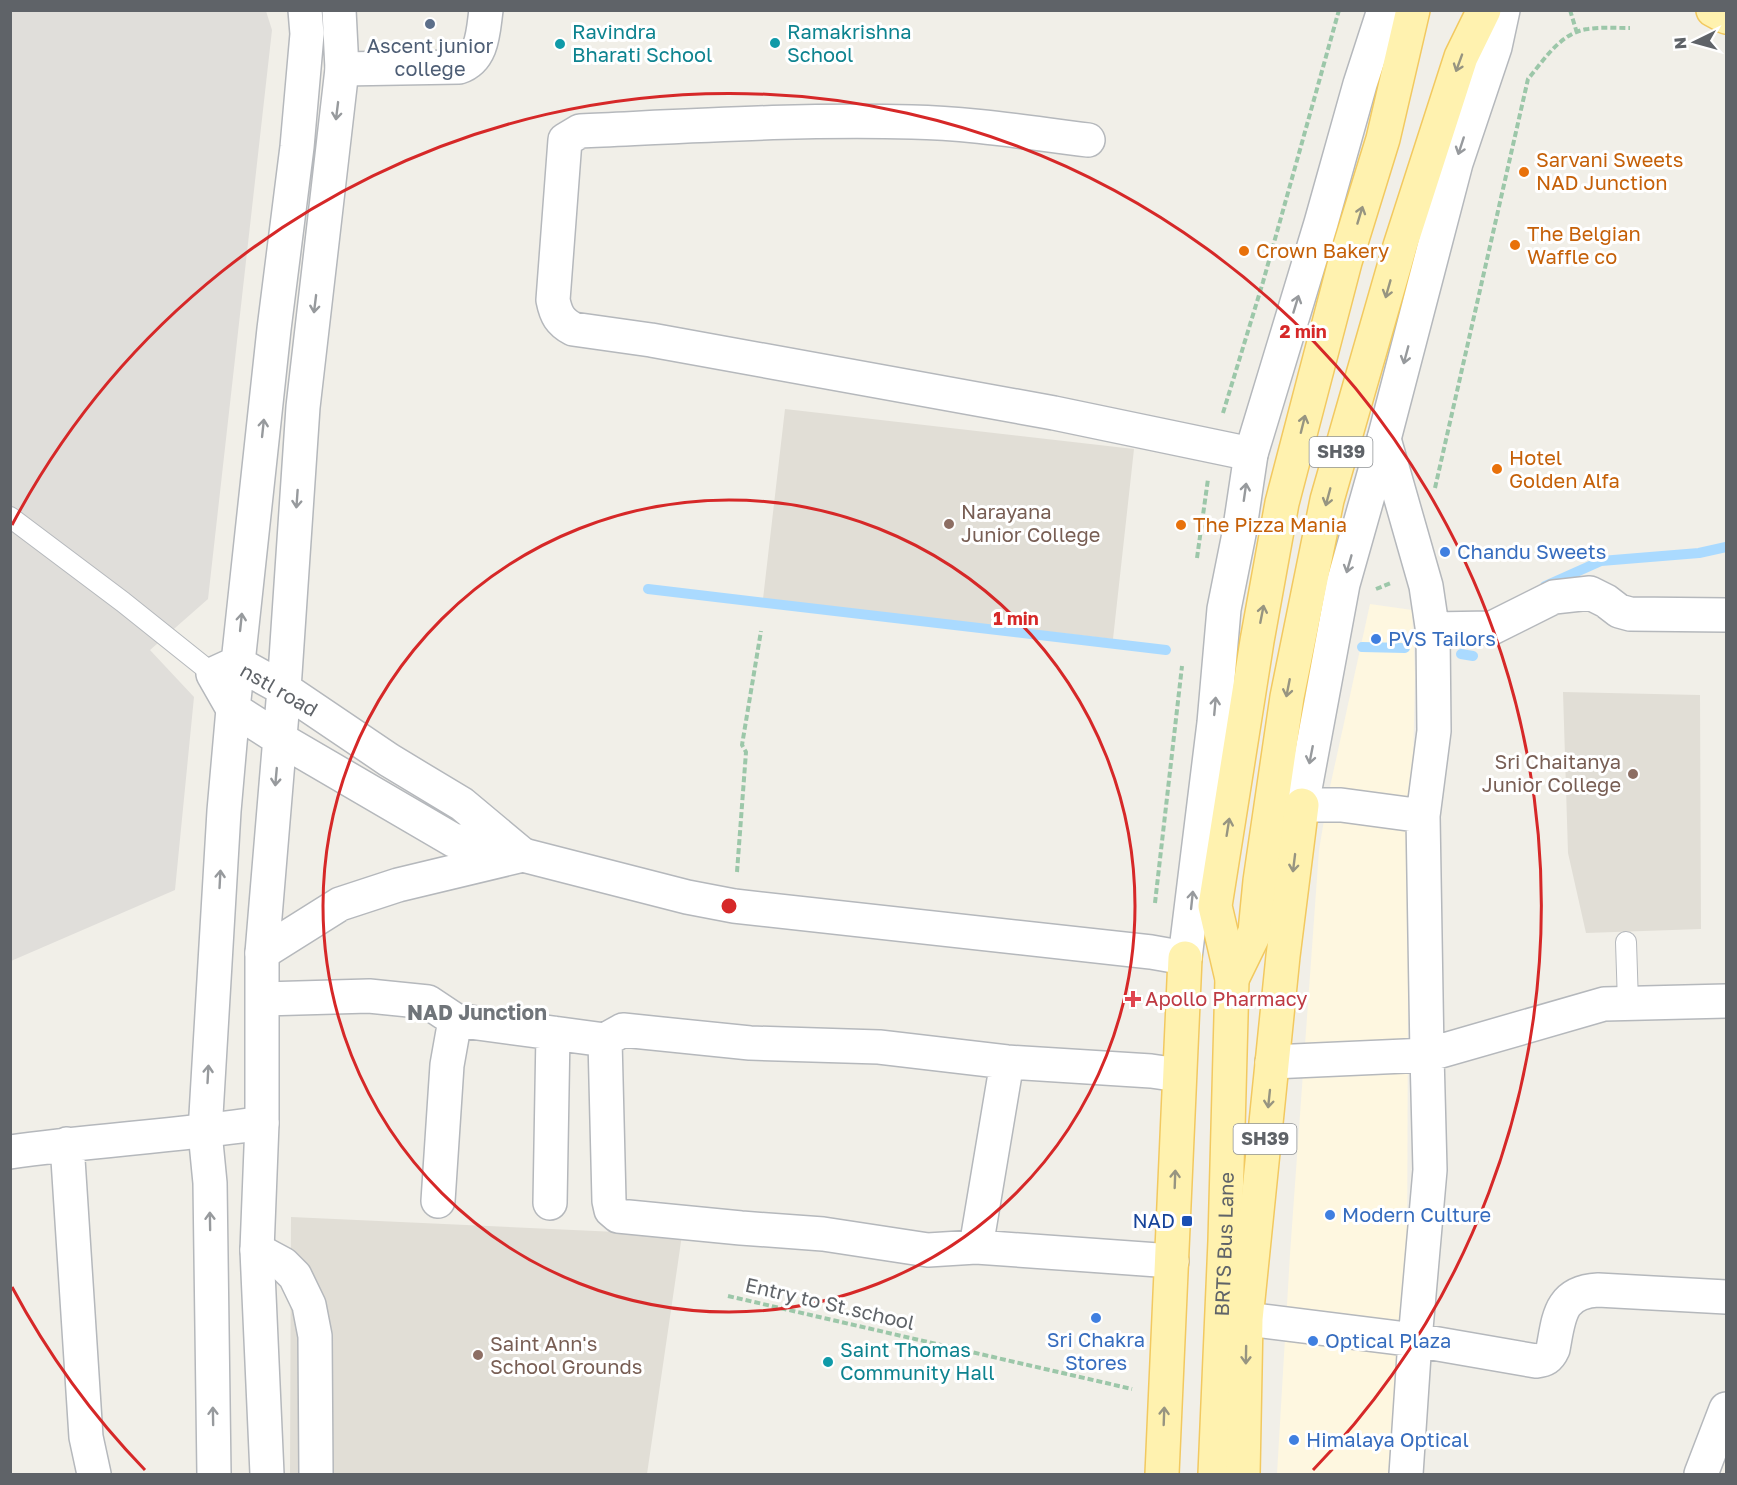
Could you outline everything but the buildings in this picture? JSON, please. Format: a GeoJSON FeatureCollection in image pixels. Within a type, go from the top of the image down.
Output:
{"type":"FeatureCollection","features":[{"type":"Feature","properties":{"kind":"main road","name":"SH39"},"geometry":{"type":"LineString","coordinates":[[1232,979],[1215,906],[1257,641],[1282,502],[1345,262],[1383,140],[1413,10]]}},
{"type":"Feature","properties":{"kind":"main road","name":"SH39"},"geometry":{"type":"LineString","coordinates":[[1232,979],[1255,932],[1287,697],[1327,500],[1400,246],[1457,68],[1484,10]]}},
{"type":"Feature","properties":{"kind":"main road"},"geometry":{"type":"LineString","coordinates":[[1713,10],[1726,17]]}},
{"type":"Feature","properties":{"kind":"main road","name":"SH39"},"geometry":{"type":"LineString","coordinates":[[1244,1474],[1246,1319],[1272,1062],[1302,805]]}},
{"type":"Feature","properties":{"kind":"main road"},"geometry":{"type":"LineString","coordinates":[[1162,1474],[1185,958]]}},
{"type":"Feature","properties":{"kind":"main road","name":"BRTS Bus Lane"},"geometry":{"type":"LineString","coordinates":[[1215,1474],[1225,1241],[1232,979]]}},
{"type":"Feature","properties":{"kind":"street"},"geometry":{"type":"LineString","coordinates":[[213,1474],[210,1183],[205,1132],[232,709],[225,668],[274,329],[297,147],[307,34],[306,10]]}},
{"type":"Feature","properties":{"kind":"street"},"geometry":{"type":"LineString","coordinates":[[267,1474],[257,1250],[262,1123],[262,952],[284,689],[303,407],[342,69],[339,10]]}},
{"type":"Feature","properties":{"kind":"street"},"geometry":{"type":"LineString","coordinates":[[342,69],[466,65],[474,57],[481,43],[486,10]]}},
{"type":"Feature","properties":{"kind":"street"},"geometry":{"type":"LineString","coordinates":[[232,709],[453,840],[523,855],[687,897],[734,906],[1151,952],[1185,958],[1214,723],[1224,609],[1239,534],[1251,454],[1384,10]]}},
{"type":"Feature","properties":{"kind":"street"},"geometry":{"type":"LineString","coordinates":[[1423,816],[1341,805],[1302,805],[1343,584],[1384,439],[1456,163],[1495,47],[1503,10]]}},
{"type":"Feature","properties":{"kind":"street"},"geometry":{"type":"LineString","coordinates":[[1088,140],[914,122],[797,122],[580,131],[565,140],[553,300],[556,313],[562,323],[573,329],[651,340],[1054,413],[1251,454]]}},
{"type":"Feature","properties":{"kind":"street"},"geometry":{"type":"LineString","coordinates":[[1384,439],[1426,586],[1432,629],[1434,731],[1423,816],[1430,1170],[1406,1474]]}},
{"type":"Feature","properties":{"kind":"street"},"geometry":{"type":"LineString","coordinates":[[1432,629],[1492,628],[1554,597],[1590,593],[1619,611],[1630,614],[1726,615]]}},
{"type":"Feature","properties":{"kind":"street","name":"nstl road"},"geometry":{"type":"LineString","coordinates":[[225,668],[284,689],[389,760],[462,804],[523,855]]}},
{"type":"Feature","properties":{"kind":"street"},"geometry":{"type":"LineString","coordinates":[[262,952],[340,904],[398,885],[523,855]]}},
{"type":"Feature","properties":{"kind":"street"},"geometry":{"type":"LineString","coordinates":[[263,999],[369,996],[428,1002],[455,1020],[605,1040],[623,1030],[750,1043],[879,1047],[1007,1062],[1151,1071],[1179,1075]]}},
{"type":"Feature","properties":{"kind":"street"},"geometry":{"type":"LineString","coordinates":[[1272,1062],[1427,1055],[1604,1004],[1726,1001]]}},
{"type":"Feature","properties":{"kind":"street"},"geometry":{"type":"LineString","coordinates":[[438,1201],[447,1065],[455,1020]]}},
{"type":"Feature","properties":{"kind":"street"},"geometry":{"type":"LineString","coordinates":[[550,1203],[553,1033]]}},
{"type":"Feature","properties":{"kind":"street"},"geometry":{"type":"LineString","coordinates":[[605,1040],[609,1201],[614,1214],[730,1227],[823,1234],[928,1250],[976,1247],[1172,1261]]}},
{"type":"Feature","properties":{"kind":"street"},"geometry":{"type":"LineString","coordinates":[[976,1247],[1007,1062]]}},
{"type":"Feature","properties":{"kind":"street"},"geometry":{"type":"LineString","coordinates":[[10,1152],[67,1144],[205,1132],[262,1123]]}},
{"type":"Feature","properties":{"kind":"street"},"geometry":{"type":"LineString","coordinates":[[67,1144],[86,1437],[94,1474]]}},
{"type":"Feature","properties":{"kind":"street"},"geometry":{"type":"LineString","coordinates":[[257,1250],[283,1264],[294,1276],[309,1305],[315,1336],[316,1474]]}},
{"type":"Feature","properties":{"kind":"street"},"geometry":{"type":"LineString","coordinates":[[1246,1319],[1415,1340],[1536,1361],[1544,1360],[1550,1355],[1561,1310],[1577,1294],[1598,1290],[1726,1297]]}},
{"type":"Feature","properties":{"kind":"street"},"geometry":{"type":"LineString","coordinates":[[1701,1474],[1726,1409]]}},
{"type":"Feature","properties":{"kind":"lane","name":"nstl road"},"geometry":{"type":"LineString","coordinates":[[10,517],[123,602],[225,668]]}},
{"type":"Feature","properties":{"kind":"lane"},"geometry":{"type":"LineString","coordinates":[[1626,942],[1628,1003]]}},
{"type":"Feature","properties":{"kind":"path"},"geometry":{"type":"LineString","coordinates":[[1570,10],[1577,33]]}},
{"type":"Feature","properties":{"kind":"path"},"geometry":{"type":"LineString","coordinates":[[1433,494],[1528,79],[1560,42],[1585,29],[1630,28]]}},
{"type":"Feature","properties":{"kind":"path"},"geometry":{"type":"LineString","coordinates":[[1373,591],[1400,579],[1414,543]]}},
{"type":"Feature","properties":{"kind":"path"},"geometry":{"type":"LineString","coordinates":[[734,906],[746,752],[742,745],[761,631]]}},
{"type":"Feature","properties":{"kind":"path","name":"Entry to St.school"},"geometry":{"type":"LineString","coordinates":[[728,1296],[1135,1390]]}},
{"type":"Feature","properties":{"kind":"shaded area"},"geometry":{"type":"Polygon","coordinates":[[[11,11],[266,11],[272,30],[208,599],[150,650],[194,697],[175,890],[11,961],[11,11]]]}},
{"type":"Feature","properties":{"kind":"shaded area","name":"Narayana Junior College"},"geometry":{"type":"Polygon","coordinates":[[[785,409],[1134,449],[1113,639],[763,599],[785,409]]]}},
{"type":"Feature","properties":{"kind":"shaded area"},"geometry":{"type":"Polygon","coordinates":[[[1370,604],[1412,610],[1415,675],[1408,991],[1407,1283],[1395,1474],[1277,1474],[1290,1254],[1319,850],[1328,796],[1370,604]]]}},
{"type":"Feature","properties":{"kind":"shaded area","name":"Sri Chaitanya Junior College"},"geometry":{"type":"Polygon","coordinates":[[[1563,692],[1700,695],[1701,929],[1586,933],[1568,853],[1563,692]]]}},
{"type":"Feature","properties":{"kind":"shaded area","name":"Saint Ann's School Grounds"},"geometry":{"type":"Polygon","coordinates":[[[291,1217],[682,1235],[647,1474],[290,1474],[291,1217]]]}},
{"type":"Feature","properties":{"kind":"waterway"},"geometry":{"type":"LineString","coordinates":[[1545,586],[1601,561],[1699,553],[1726,547]]}},
{"type":"Feature","properties":{"kind":"waterway"},"geometry":{"type":"LineString","coordinates":[[648,589],[1166,650]]}},
{"type":"Feature","properties":{"kind":"waterway"},"geometry":{"type":"LineString","coordinates":[[1362,647],[1405,648]]}},
{"type":"Feature","properties":{"kind":"waterway"},"geometry":{"type":"LineString","coordinates":[[1461,654],[1473,656]]}},
{"type":"Feature","properties":{"kind":"place","name":"Ascent junior college"},"geometry":{"type":"Point","coordinates":[430,24]}},
{"type":"Feature","properties":{"kind":"place","name":"Ramakrishna School"},"geometry":{"type":"Point","coordinates":[775,43]}},
{"type":"Feature","properties":{"kind":"place","name":"Ravindra Bharati School"},"geometry":{"type":"Point","coordinates":[560,44]}},
{"type":"Feature","properties":{"kind":"place","name":"Sarvani Sweets NAD Junction"},"geometry":{"type":"Point","coordinates":[1524,172]}},
{"type":"Feature","properties":{"kind":"place","name":"The Belgian Waffle co"},"geometry":{"type":"Point","coordinates":[1515,245]}},
{"type":"Feature","properties":{"kind":"place","name":"Crown Bakery"},"geometry":{"type":"Point","coordinates":[1244,251]}},
{"type":"Feature","properties":{"kind":"place","name":"Hotel Golden Alfa"},"geometry":{"type":"Point","coordinates":[1497,469]}},
{"type":"Feature","properties":{"kind":"place","name":"Narayana Junior College"},"geometry":{"type":"Point","coordinates":[949,524]}},
{"type":"Feature","properties":{"kind":"place","name":"The Pizza Mania"},"geometry":{"type":"Point","coordinates":[1181,525]}},
{"type":"Feature","properties":{"kind":"place","name":"Chandu Sweets"},"geometry":{"type":"Point","coordinates":[1445,552]}},
{"type":"Feature","properties":{"kind":"place","name":"PVS Tailors"},"geometry":{"type":"Point","coordinates":[1376,639]}},
{"type":"Feature","properties":{"kind":"place","name":"Sri Chaitanya Junior College"},"geometry":{"type":"Point","coordinates":[1633,774]}},
{"type":"Feature","properties":{"kind":"place","name":"Apollo Pharmacy"},"geometry":{"type":"Point","coordinates":[1133,999]}},
{"type":"Feature","properties":{"kind":"place","name":"Modern Culture"},"geometry":{"type":"Point","coordinates":[1330,1215]}},
{"type":"Feature","properties":{"kind":"place","name":"NAD"},"geometry":{"type":"Point","coordinates":[1187,1221]}},
{"type":"Feature","properties":{"kind":"place","name":"Sri Chakra Stores"},"geometry":{"type":"Point","coordinates":[1096,1318]}},
{"type":"Feature","properties":{"kind":"place","name":"Optical Plaza"},"geometry":{"type":"Point","coordinates":[1313,1341]}},
{"type":"Feature","properties":{"kind":"place","name":"Saint Ann's School Grounds"},"geometry":{"type":"Point","coordinates":[478,1355]}},
{"type":"Feature","properties":{"kind":"place","name":"Saint Thomas Community Hall"},"geometry":{"type":"Point","coordinates":[828,1362]}},
{"type":"Feature","properties":{"kind":"place","name":"Himalaya Optical"},"geometry":{"type":"Point","coordinates":[1294,1440]}},
{"type":"Feature","properties":{"kind":"district","name":"NAD Junction"},"geometry":{"type":"Point","coordinates":[477,1013]}}]}
